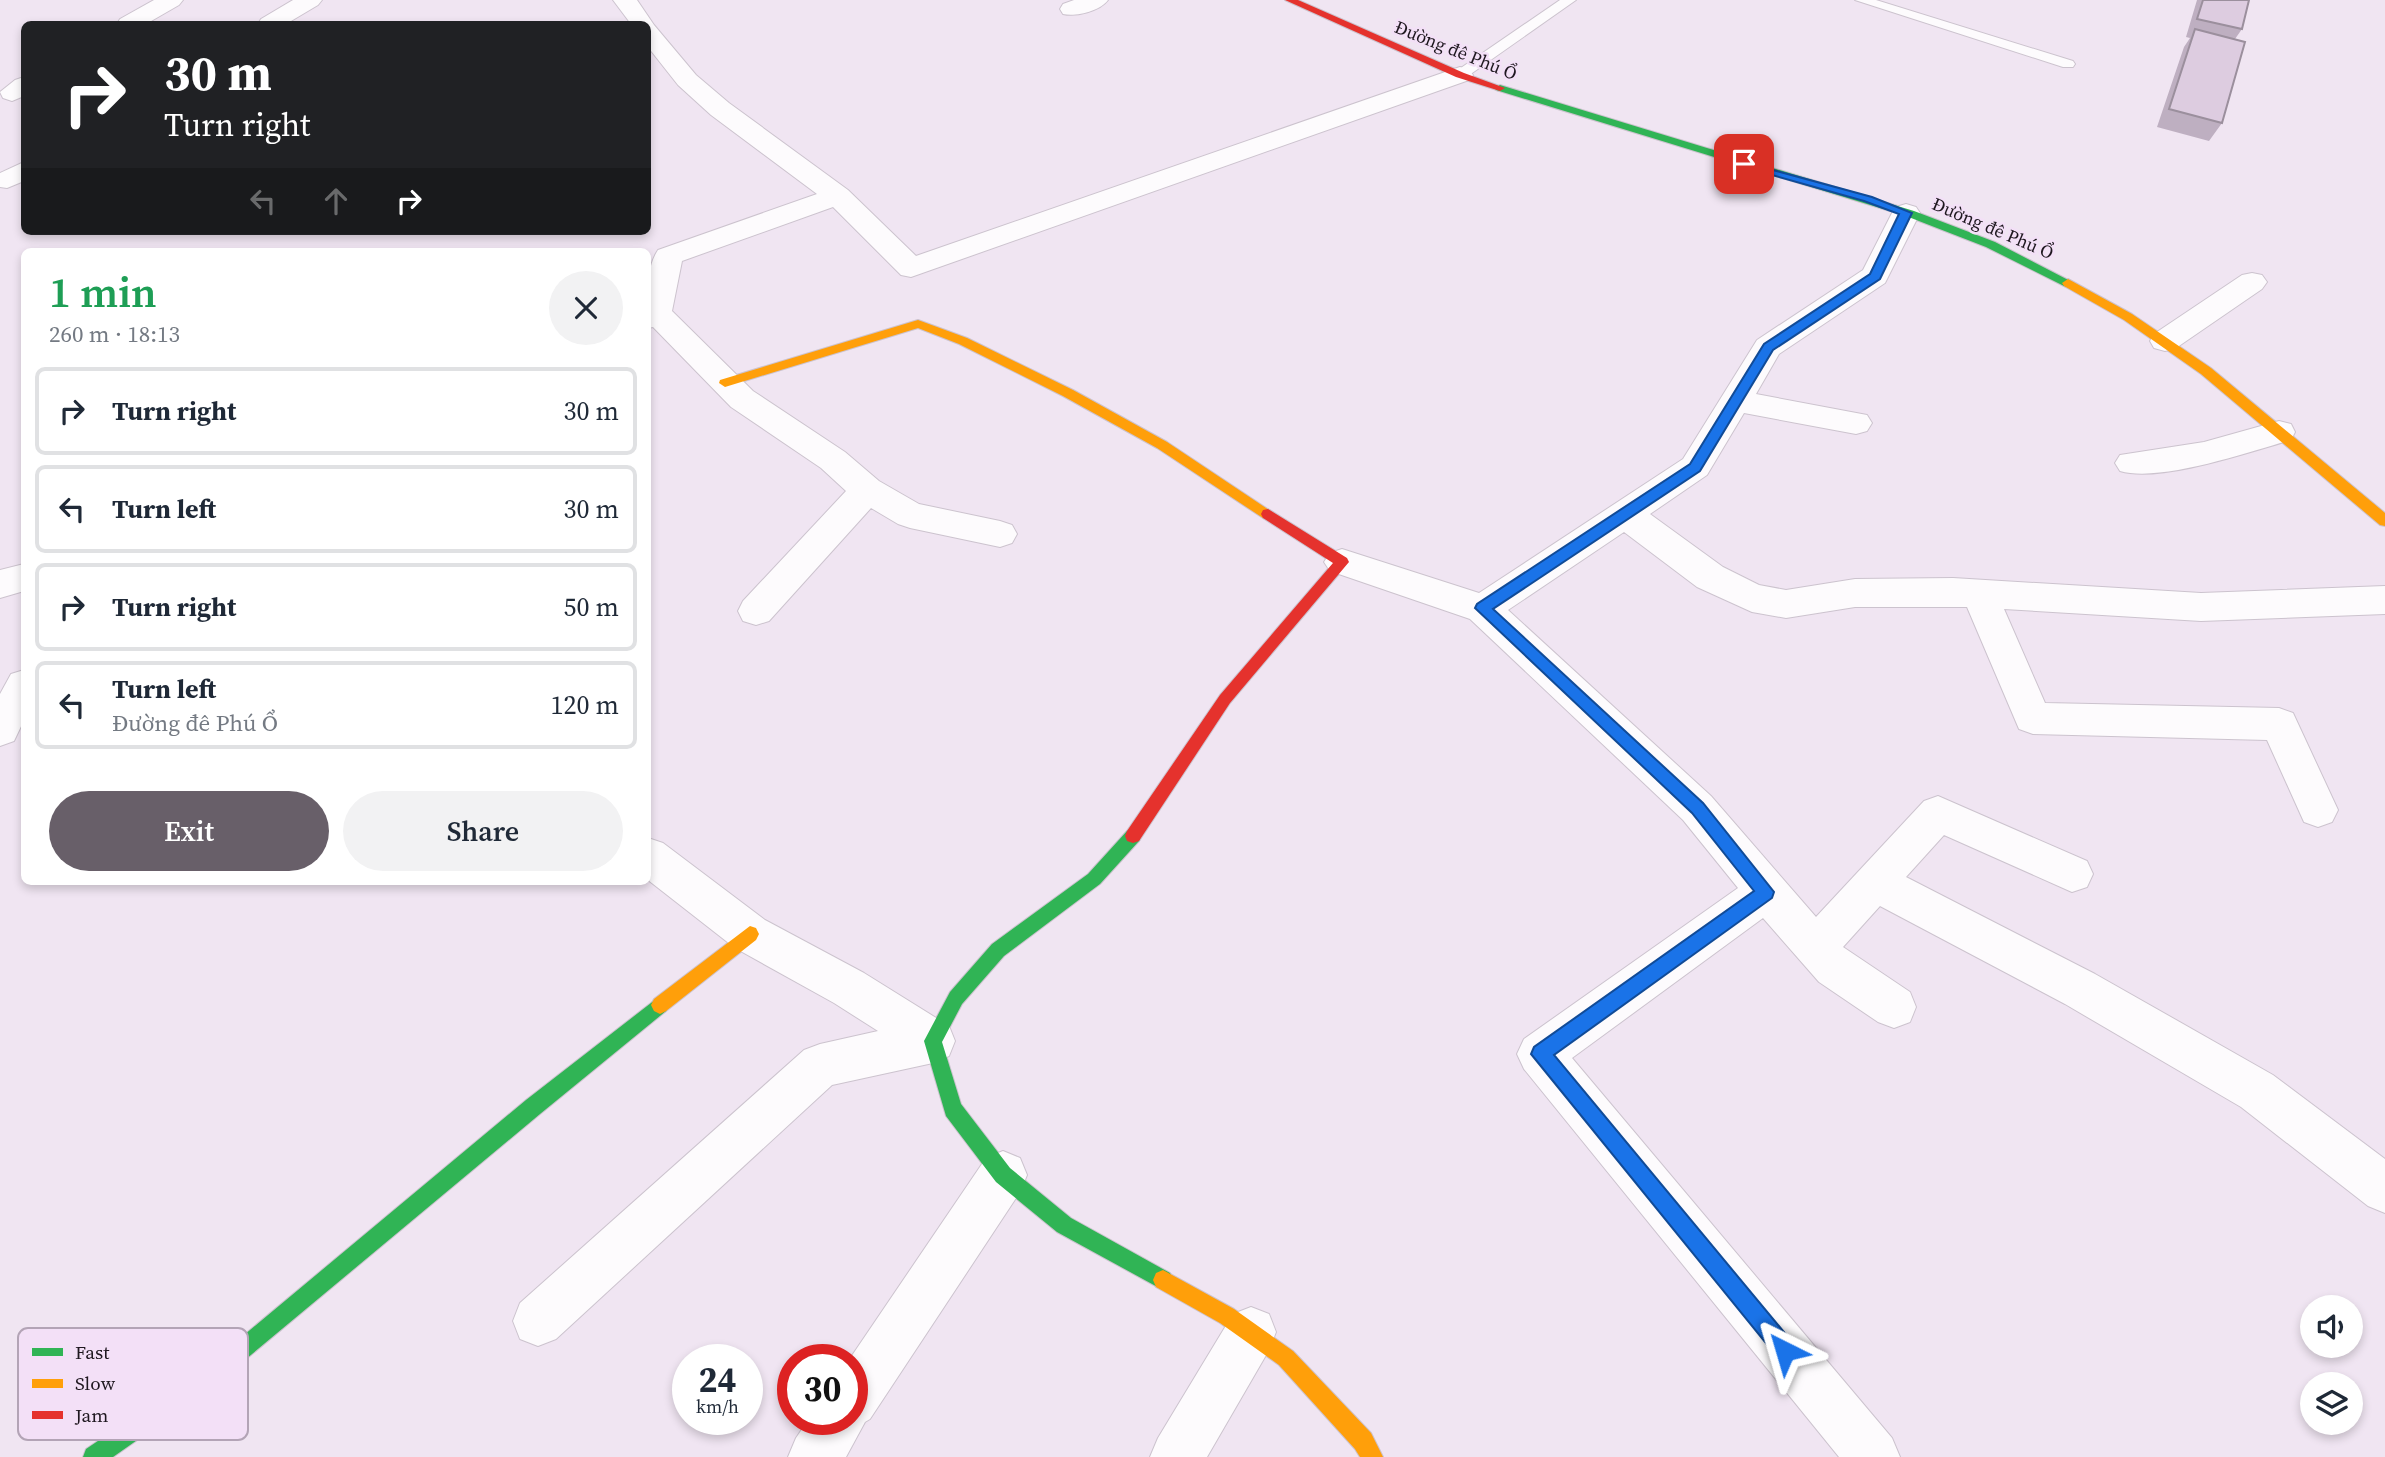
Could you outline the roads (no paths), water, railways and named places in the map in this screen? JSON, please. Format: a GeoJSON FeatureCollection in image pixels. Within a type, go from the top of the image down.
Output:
{"type":"FeatureCollection","features":[{"type":"Feature","properties":{"kind":"street"},"geometry":{"type":"LineString","coordinates":[[134,21],[171,0]]}},
{"type":"Feature","properties":{"kind":"street"},"geometry":{"type":"LineString","coordinates":[[275,21],[310,0]]}},
{"type":"Feature","properties":{"kind":"street"},"geometry":{"type":"LineString","coordinates":[[625,0],[641,21]]}},
{"type":"Feature","properties":{"kind":"street"},"geometry":{"type":"LineString","coordinates":[[1072,9],[1096,0]]}},
{"type":"Feature","properties":{"kind":"street","name":"Đường đê Phú Ổ"},"geometry":{"type":"LineString","coordinates":[[1290,0],[1460,75],[1620,128],[1868,199],[1976,238],[2054,275],[2165,341],[2206,371],[2385,521]]}},
{"type":"Feature","properties":{"kind":"street"},"geometry":{"type":"LineString","coordinates":[[651,35],[687,80],[720,110],[838,196],[911,268],[1460,75]]}},
{"type":"Feature","properties":{"kind":"street"},"geometry":{"type":"LineString","coordinates":[[838,196],[668,257],[652,316],[742,399],[832,460],[867,490],[910,515],[1000,534]]}},
{"type":"Feature","properties":{"kind":"street"},"geometry":{"type":"LineString","coordinates":[[1483,608],[1695,467],[1768,347],[1875,276],[1906,213]]}},
{"type":"Feature","properties":{"kind":"street"},"geometry":{"type":"LineString","coordinates":[[2165,341],[2252,282]]}},
{"type":"Feature","properties":{"kind":"street"},"geometry":{"type":"LineString","coordinates":[[725,383],[918,324],[963,341],[1006,365],[1068,393],[1150,439],[1342,562],[1483,608],[1698,808],[1766,892],[1834,968],[1894,1007]]}},
{"type":"Feature","properties":{"kind":"street"},"geometry":{"type":"LineString","coordinates":[[1736,401],[1856,423]]}},
{"type":"Feature","properties":{"kind":"street"},"geometry":{"type":"LineString","coordinates":[[2132,463],[2204,454],[2279,432]]}},
{"type":"Feature","properties":{"kind":"street"},"geometry":{"type":"LineString","coordinates":[[756,611],[867,490]]}},
{"type":"Feature","properties":{"kind":"street"},"geometry":{"type":"LineString","coordinates":[[1625,514],[1710,577],[1752,598],[1786,604],[1855,593],[1979,594],[2201,607],[2385,600]]}},
{"type":"Feature","properties":{"kind":"street"},"geometry":{"type":"LineString","coordinates":[[538,1321],[820,1066],[933,1041],[956,998],[998,950],[1094,879],[1136,832],[1226,699],[1342,562]]}},
{"type":"Feature","properties":{"kind":"street"},"geometry":{"type":"LineString","coordinates":[[0,584],[21,579]]}},
{"type":"Feature","properties":{"kind":"street"},"geometry":{"type":"LineString","coordinates":[[1979,594],[2033,718],[2279,724],[2318,810]]}},
{"type":"Feature","properties":{"kind":"street"},"geometry":{"type":"LineString","coordinates":[[0,730],[21,691]]}},
{"type":"Feature","properties":{"kind":"street"},"geometry":{"type":"LineString","coordinates":[[1815,948],[1938,813],[2073,874]]}},
{"type":"Feature","properties":{"kind":"street"},"geometry":{"type":"LineString","coordinates":[[651,858],[750,934],[849,988],[933,1041],[953,1110],[1003,1175],[1064,1225],[1227,1316],[1286,1358],[1363,1441],[1372,1457]]}},
{"type":"Feature","properties":{"kind":"street"},"geometry":{"type":"LineString","coordinates":[[1875,883],[2080,989],[2257,1091],[2385,1189]]}},
{"type":"Feature","properties":{"kind":"street"},"geometry":{"type":"LineString","coordinates":[[1766,892],[1541,1054],[1873,1457]]}},
{"type":"Feature","properties":{"kind":"street"},"geometry":{"type":"LineString","coordinates":[[248,1344],[533,1107],[750,934]]}},
{"type":"Feature","properties":{"kind":"street"},"geometry":{"type":"LineString","coordinates":[[868,1377],[1003,1175]]}},
{"type":"Feature","properties":{"kind":"street"},"geometry":{"type":"LineString","coordinates":[[1177,1457],[1251,1332]]}},
{"type":"Feature","properties":{"kind":"street"},"geometry":{"type":"LineString","coordinates":[[815,1457],[829,1435]]}},
{"type":"Feature","properties":{"kind":"street"},"geometry":{"type":"LineString","coordinates":[[94,1457],[119,1440]]}},
{"type":"Feature","properties":{"kind":"lane"},"geometry":{"type":"LineString","coordinates":[[1460,75],[1569,0]]}},
{"type":"Feature","properties":{"kind":"lane"},"geometry":{"type":"LineString","coordinates":[[1862,0],[2068,64]]}}]}
